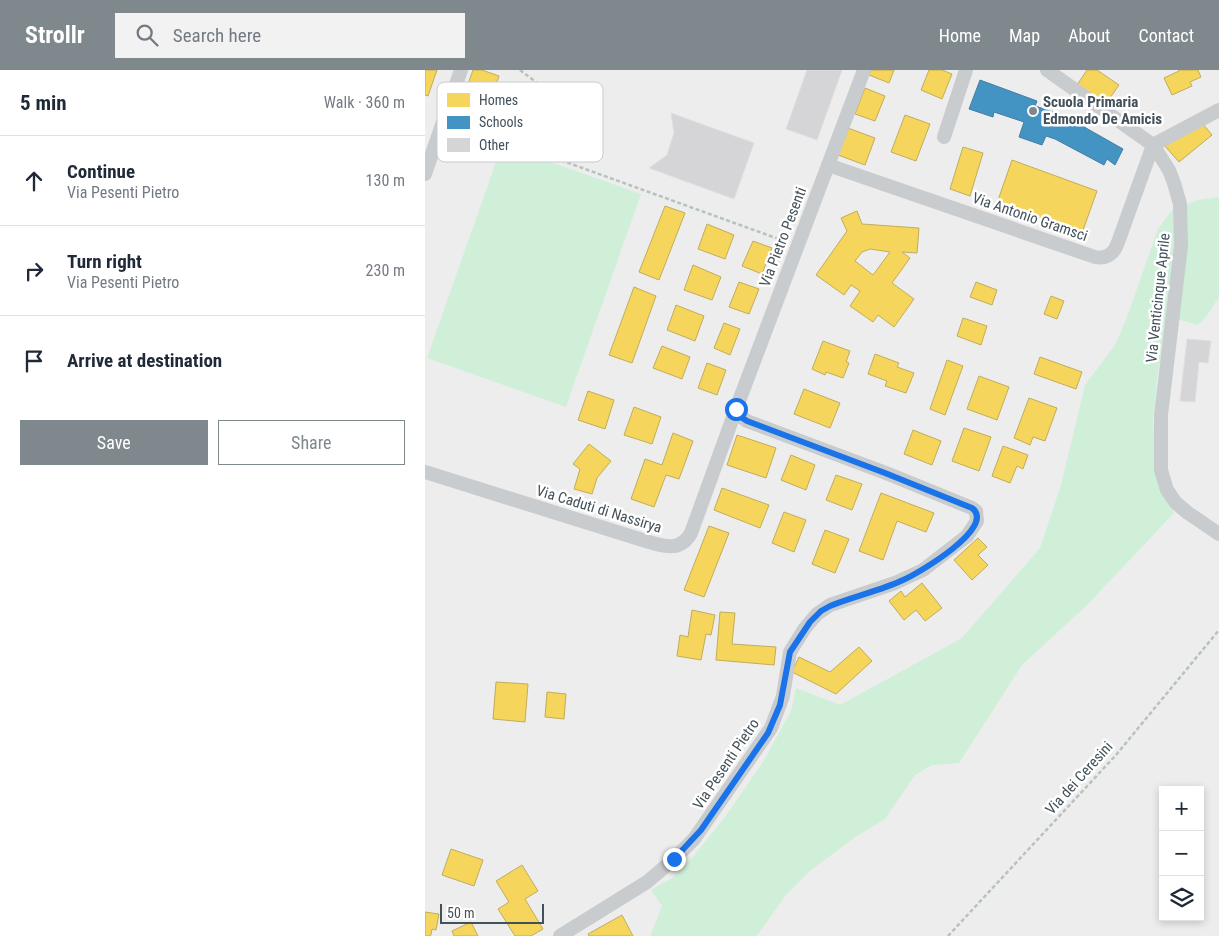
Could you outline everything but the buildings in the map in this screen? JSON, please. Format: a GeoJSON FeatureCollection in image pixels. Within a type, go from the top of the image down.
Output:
{"type":"FeatureCollection","features":[{"type":"Feature","properties":{"kind":"street"},"geometry":{"type":"LineString","coordinates":[[457,82],[461,70]]}},
{"type":"Feature","properties":{"kind":"street","name":"Via Pietro Pesenti"},"geometry":{"type":"LineString","coordinates":[[737,412],[797,246],[864,70]]}},
{"type":"Feature","properties":{"kind":"street"},"geometry":{"type":"LineString","coordinates":[[944,137],[966,70]]}},
{"type":"Feature","properties":{"kind":"street","name":"Via Venticinque Aprile"},"geometry":{"type":"LineString","coordinates":[[1047,70],[1153,145],[1169,170],[1174,183],[1180,204],[1180,266],[1161,421],[1161,474],[1167,490],[1176,503],[1219,534]]}},
{"type":"Feature","properties":{"kind":"street"},"geometry":{"type":"LineString","coordinates":[[1153,145],[1219,110]]}},
{"type":"Feature","properties":{"kind":"street"},"geometry":{"type":"LineString","coordinates":[[425,174],[437,139]]}},
{"type":"Feature","properties":{"kind":"street","name":"Via Antonio Gramsci"},"geometry":{"type":"LineString","coordinates":[[828,165],[1095,257],[1104,257],[1112,253],[1117,245],[1153,145]]}},
{"type":"Feature","properties":{"kind":"street","name":"Via Caduti di Nassirya"},"geometry":{"type":"LineString","coordinates":[[425,472],[649,542],[667,547],[675,547],[686,541],[691,533],[737,412]]}},
{"type":"Feature","properties":{"kind":"street","name":"Via Pesenti Pietro"},"geometry":{"type":"LineString","coordinates":[[560,936],[647,882],[694,839],[771,728],[783,696],[790,652],[805,628],[817,614],[830,606],[895,583],[923,570],[967,536],[977,521],[976,511],[972,508],[747,421],[737,412]]}},
{"type":"Feature","properties":{"kind":"path"},"geometry":{"type":"LineString","coordinates":[[520,70],[535,82]]}},
{"type":"Feature","properties":{"kind":"path"},"geometry":{"type":"LineString","coordinates":[[566,162],[797,246]]}},
{"type":"Feature","properties":{"kind":"path","name":"Via dei Ceresini"},"geometry":{"type":"LineString","coordinates":[[948,936],[1116,755],[1219,630]]}},
{"type":"Feature","properties":{"kind":"green space"},"geometry":{"type":"Polygon","coordinates":[[[496,162],[550,162],[641,194],[566,407],[427,358],[496,162]]]}},
{"type":"Feature","properties":{"kind":"green space"},"geometry":{"type":"Polygon","coordinates":[[[1219,197],[1219,298],[1198,325],[1169,317],[1158,371],[1153,421],[1156,469],[1161,493],[1174,513],[1088,604],[1022,665],[959,763],[932,765],[915,775],[885,819],[857,836],[811,870],[785,896],[757,936],[650,936],[662,906],[651,890],[672,878],[692,858],[725,817],[763,762],[791,711],[796,688],[840,705],[962,638],[1040,548],[1061,485],[1085,385],[1115,345],[1126,320],[1158,229],[1172,210],[1198,200],[1219,197]]]}},
{"type":"Feature","properties":{"kind":"place","name":"Scuola Primaria Edmondo De Amicis"},"geometry":{"type":"Point","coordinates":[1033,111]}},
{"type":"Feature","properties":{"kind":"route"},"geometry":{"type":"LineString","coordinates":[[674,859],[701,830],[768,733],[783,696],[788,657],[798,638],[810,622],[825,608],[849,598],[883,588],[907,578],[936,562],[972,531],[978,518],[976,511],[972,508],[747,421],[741,417],[736,409]]}}]}
